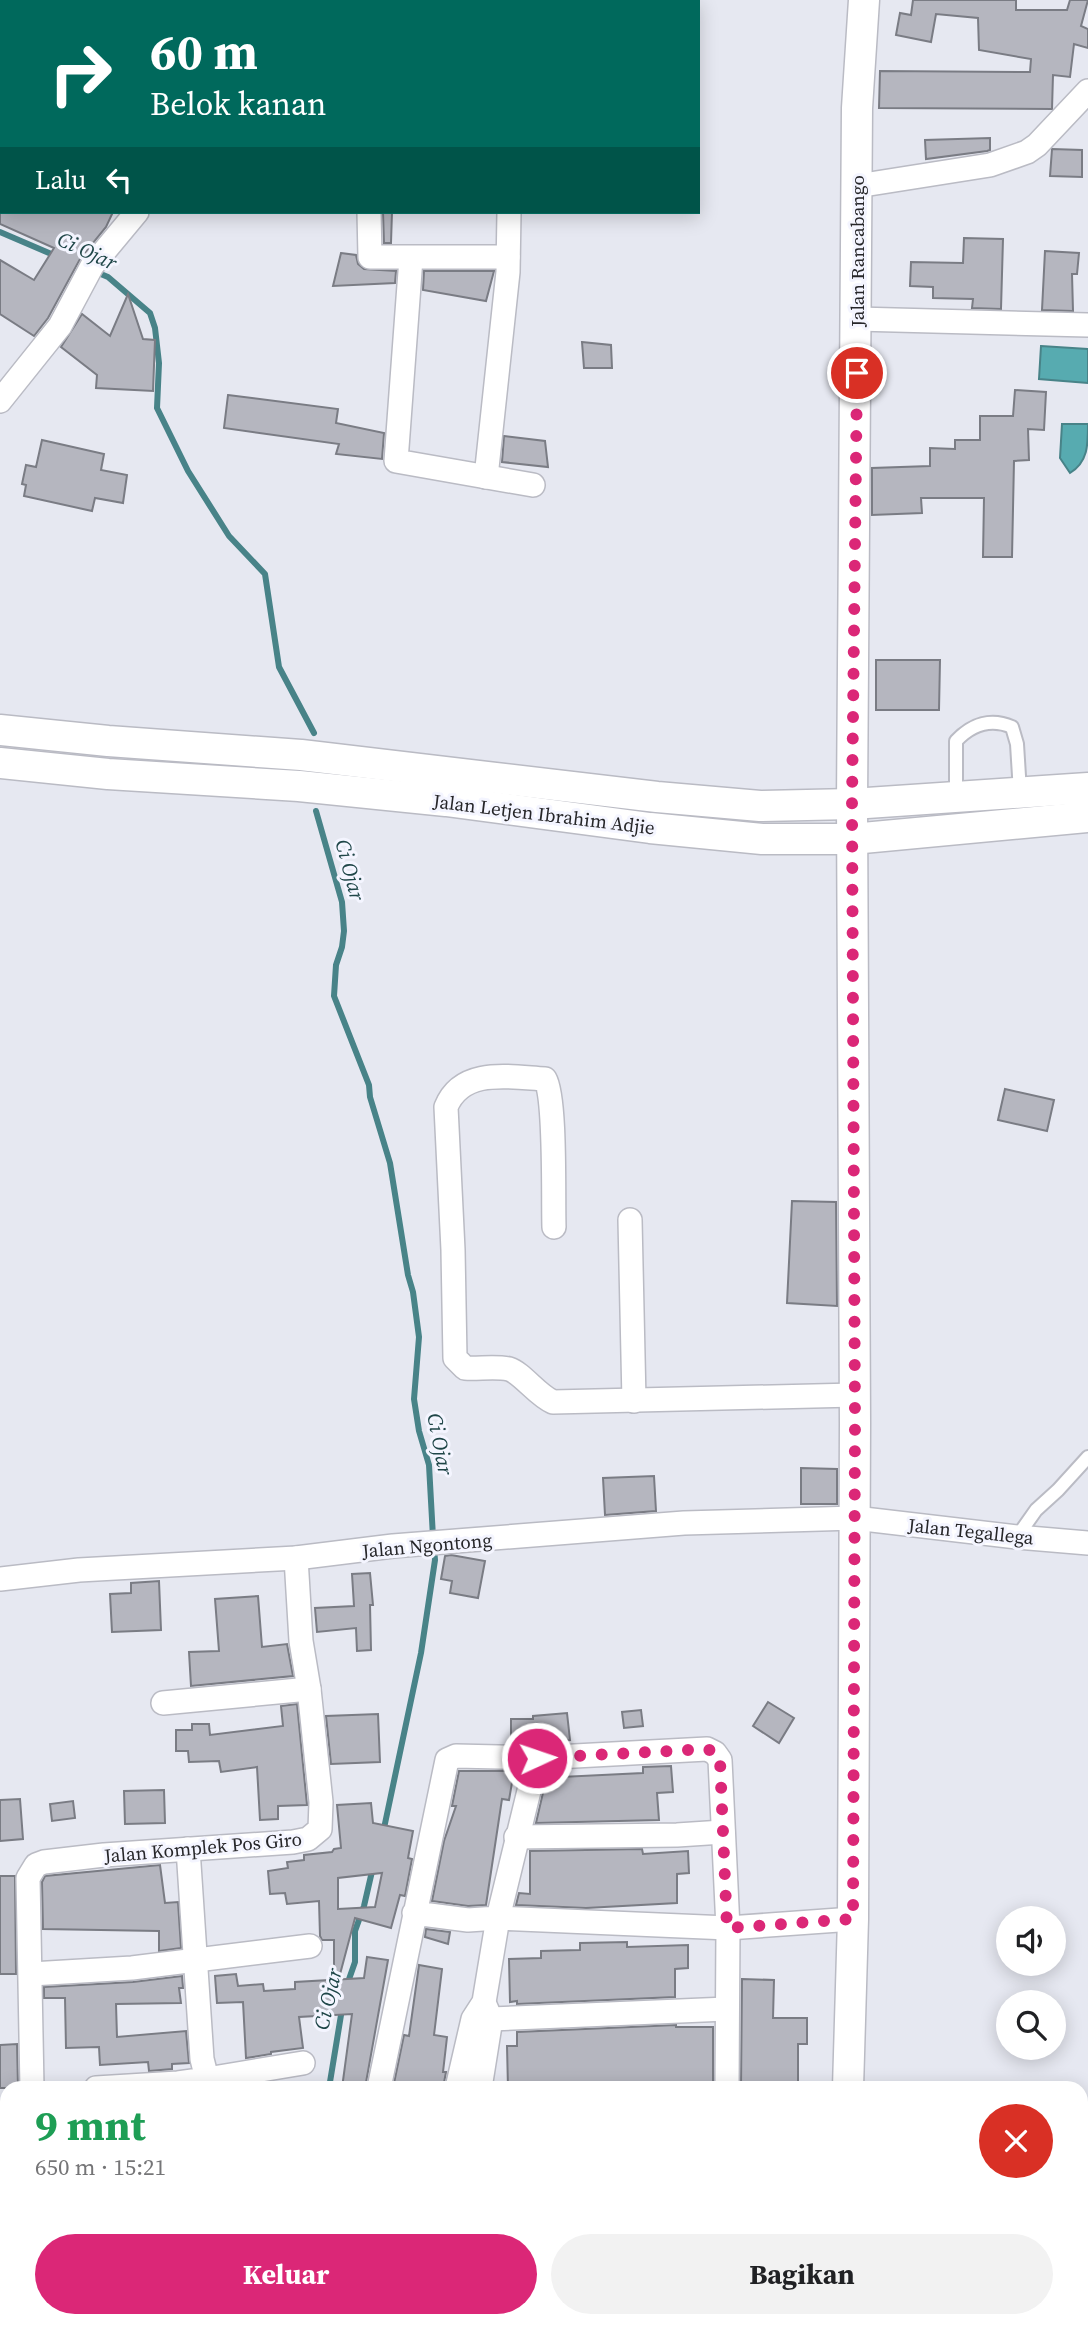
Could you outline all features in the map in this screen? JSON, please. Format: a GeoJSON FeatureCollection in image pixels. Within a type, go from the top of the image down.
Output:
{"type":"FeatureCollection","features":[{"type":"Feature","properties":{"kind":"street","name":"Jalan Rancabango"},"geometry":{"type":"LineString","coordinates":[[848,2081],[853,1919],[855,1518],[852,804],[858,108],[864,0]]}},
{"type":"Feature","properties":{"kind":"street"},"geometry":{"type":"LineString","coordinates":[[857,187],[990,165],[1027,152],[1037,145],[1088,91]]}},
{"type":"Feature","properties":{"kind":"street"},"geometry":{"type":"LineString","coordinates":[[0,401],[60,327],[90,272],[135,214]]}},
{"type":"Feature","properties":{"kind":"street"},"geometry":{"type":"LineString","coordinates":[[369,214],[370,257],[508,257]]}},
{"type":"Feature","properties":{"kind":"street"},"geometry":{"type":"LineString","coordinates":[[486,477],[508,257],[509,214]]}},
{"type":"Feature","properties":{"kind":"street"},"geometry":{"type":"LineString","coordinates":[[411,258],[396,461],[533,485]]}},
{"type":"Feature","properties":{"kind":"street"},"geometry":{"type":"LineString","coordinates":[[857,319],[1088,325]]}},
{"type":"Feature","properties":{"kind":"street","name":"Jalan Letjen Ibrahim Adjie"},"geometry":{"type":"LineString","coordinates":[[0,730],[301,755],[657,797],[760,806],[852,804],[1088,788]]}},
{"type":"Feature","properties":{"kind":"street"},"geometry":{"type":"LineString","coordinates":[[108,741],[108,774]]}},
{"type":"Feature","properties":{"kind":"street","name":"Jalan Letjen Ibrahim Adjie"},"geometry":{"type":"LineString","coordinates":[[0,763],[108,774],[299,786],[762,839],[852,839],[1088,817]]}},
{"type":"Feature","properties":{"kind":"street"},"geometry":{"type":"LineString","coordinates":[[554,1227],[551,1108],[549,1086],[545,1079],[478,1077],[463,1084],[451,1094],[446,1107],[453,1250],[454,1359],[464,1368],[509,1369],[544,1398],[553,1402],[855,1395]]}},
{"type":"Feature","properties":{"kind":"street"},"geometry":{"type":"LineString","coordinates":[[630,1220],[635,1401]]}},
{"type":"Feature","properties":{"kind":"street","name":"Jalan Tegallega"},"geometry":{"type":"LineString","coordinates":[[855,1518],[1088,1543]]}},
{"type":"Feature","properties":{"kind":"street","name":"Jalan Ngontong"},"geometry":{"type":"LineString","coordinates":[[0,1579],[79,1570],[296,1558],[393,1546],[684,1523],[855,1518]]}},
{"type":"Feature","properties":{"kind":"street","name":"Jalan Komplek Pos Giro"},"geometry":{"type":"LineString","coordinates":[[32,2081],[28,1878],[36,1865],[104,1855],[293,1842],[308,1839],[320,1829],[321,1802],[301,1641],[296,1558]]}},
{"type":"Feature","properties":{"kind":"street"},"geometry":{"type":"LineString","coordinates":[[163,1703],[309,1689]]}},
{"type":"Feature","properties":{"kind":"street"},"geometry":{"type":"LineString","coordinates":[[380,2081],[447,1760],[456,1756],[537,1758],[707,1749],[715,1752],[720,1760],[727,1928],[727,2081]]}},
{"type":"Feature","properties":{"kind":"street"},"geometry":{"type":"LineString","coordinates":[[481,2081],[498,1918],[537,1758]]}},
{"type":"Feature","properties":{"kind":"street"},"geometry":{"type":"LineString","coordinates":[[516,1837],[677,1836],[723,1832]]}},
{"type":"Feature","properties":{"kind":"street"},"geometry":{"type":"LineString","coordinates":[[188,1849],[202,2059],[206,2079]]}},
{"type":"Feature","properties":{"kind":"street"},"geometry":{"type":"LineString","coordinates":[[414,1913],[468,1920],[498,1918],[727,1928],[853,1919]]}},
{"type":"Feature","properties":{"kind":"street"},"geometry":{"type":"LineString","coordinates":[[31,1974],[132,1968],[310,1946]]}},
{"type":"Feature","properties":{"kind":"street"},"geometry":{"type":"LineString","coordinates":[[459,2081],[473,2020],[488,2011],[727,2009]]}},
{"type":"Feature","properties":{"kind":"street"},"geometry":{"type":"LineString","coordinates":[[192,2081],[303,2063]]}},
{"type":"Feature","properties":{"kind":"lane"},"geometry":{"type":"LineString","coordinates":[[956,798],[957,741],[966,730],[986,722],[1012,727],[1017,744],[1020,794]]}},
{"type":"Feature","properties":{"kind":"lane"},"geometry":{"type":"LineString","coordinates":[[1017,1537],[1035,1510],[1058,1490],[1088,1457]]}},
{"type":"Feature","properties":{"kind":"water"},"geometry":{"type":"Polygon","coordinates":[[[1041,346],[1088,349],[1088,383],[1039,379],[1041,346]]]}},
{"type":"Feature","properties":{"kind":"water"},"geometry":{"type":"Polygon","coordinates":[[[1062,424],[1088,424],[1084,458],[1070,473],[1060,458],[1062,424]]]}},
{"type":"Feature","properties":{"kind":"building"},"geometry":{"type":"Polygon","coordinates":[[[913,0],[1016,0],[1016,10],[1067,10],[1070,0],[1088,0],[1081,26],[1088,29],[1088,48],[1074,44],[1070,77],[1053,75],[1052,109],[879,108],[880,71],[1030,72],[1031,59],[979,50],[978,18],[936,14],[931,42],[896,35],[900,13],[911,15],[913,0]]]}},
{"type":"Feature","properties":{"kind":"building"},"geometry":{"type":"Polygon","coordinates":[[[990,138],[990,150],[987,151],[926,159],[925,140],[990,138]]]}},
{"type":"Feature","properties":{"kind":"building"},"geometry":{"type":"Polygon","coordinates":[[[1052,149],[1082,150],[1082,177],[1050,176],[1052,149]]]}},
{"type":"Feature","properties":{"kind":"building"},"geometry":{"type":"Polygon","coordinates":[[[0,214],[112,214],[106,227],[80,259],[48,318],[34,336],[0,314],[0,260],[34,280],[54,248],[0,224],[0,214]]]}},
{"type":"Feature","properties":{"kind":"building"},"geometry":{"type":"Polygon","coordinates":[[[383,214],[392,214],[391,243],[384,243],[383,214]]]}},
{"type":"Feature","properties":{"kind":"building"},"geometry":{"type":"Polygon","coordinates":[[[964,238],[1003,239],[1001,309],[972,308],[973,299],[933,298],[933,287],[910,286],[911,262],[963,263],[964,238]]]}},
{"type":"Feature","properties":{"kind":"building"},"geometry":{"type":"Polygon","coordinates":[[[1045,251],[1079,253],[1077,274],[1072,274],[1073,311],[1042,310],[1045,251]]]}},
{"type":"Feature","properties":{"kind":"building"},"geometry":{"type":"Polygon","coordinates":[[[341,253],[356,255],[358,264],[364,269],[396,271],[395,283],[333,286],[341,253]]]}},
{"type":"Feature","properties":{"kind":"building"},"geometry":{"type":"Polygon","coordinates":[[[424,271],[494,271],[486,301],[423,290],[424,271]]]}},
{"type":"Feature","properties":{"kind":"building"},"geometry":{"type":"Polygon","coordinates":[[[128,294],[143,339],[155,340],[153,391],[96,388],[97,375],[61,347],[82,314],[110,336],[128,294]]]}},
{"type":"Feature","properties":{"kind":"building"},"geometry":{"type":"Polygon","coordinates":[[[582,342],[611,345],[612,368],[584,368],[582,342]]]}},
{"type":"Feature","properties":{"kind":"building"},"geometry":{"type":"Polygon","coordinates":[[[1015,390],[1046,392],[1044,430],[1028,429],[1029,460],[1014,461],[1012,557],[983,557],[984,498],[921,498],[922,513],[872,515],[872,468],[930,466],[930,448],[955,449],[955,440],[980,440],[980,416],[1013,416],[1015,390]]]}},
{"type":"Feature","properties":{"kind":"building"},"geometry":{"type":"Polygon","coordinates":[[[228,395],[338,409],[336,423],[384,433],[382,459],[336,454],[339,444],[224,428],[228,395]]]}},
{"type":"Feature","properties":{"kind":"building"},"geometry":{"type":"Polygon","coordinates":[[[504,436],[545,441],[548,467],[502,462],[504,436]]]}},
{"type":"Feature","properties":{"kind":"building"},"geometry":{"type":"Polygon","coordinates":[[[42,440],[104,454],[101,470],[127,475],[123,503],[95,498],[92,511],[24,496],[26,485],[22,484],[26,465],[36,467],[42,440]]]}},
{"type":"Feature","properties":{"kind":"building"},"geometry":{"type":"Polygon","coordinates":[[[876,660],[940,660],[939,710],[876,710],[876,660]]]}},
{"type":"Feature","properties":{"kind":"building"},"geometry":{"type":"Polygon","coordinates":[[[1005,1089],[1054,1100],[1047,1131],[998,1120],[1005,1089]]]}},
{"type":"Feature","properties":{"kind":"building"},"geometry":{"type":"Polygon","coordinates":[[[792,1201],[836,1202],[837,1306],[787,1303],[792,1201]]]}},
{"type":"Feature","properties":{"kind":"building"},"geometry":{"type":"Polygon","coordinates":[[[801,1468],[837,1469],[837,1504],[801,1504],[801,1468]]]}},
{"type":"Feature","properties":{"kind":"building"},"geometry":{"type":"Polygon","coordinates":[[[654,1476],[656,1511],[605,1515],[603,1478],[654,1476]]]}},
{"type":"Feature","properties":{"kind":"building"},"geometry":{"type":"Polygon","coordinates":[[[445,1556],[485,1561],[478,1598],[450,1593],[452,1581],[441,1579],[445,1556]]]}},
{"type":"Feature","properties":{"kind":"building"},"geometry":{"type":"Polygon","coordinates":[[[370,1573],[373,1605],[370,1605],[371,1650],[357,1651],[356,1628],[317,1632],[315,1608],[354,1606],[352,1574],[370,1573]]]}},
{"type":"Feature","properties":{"kind":"building"},"geometry":{"type":"Polygon","coordinates":[[[159,1581],[161,1630],[112,1632],[110,1594],[131,1593],[131,1583],[159,1581]]]}},
{"type":"Feature","properties":{"kind":"building"},"geometry":{"type":"Polygon","coordinates":[[[258,1596],[262,1647],[287,1644],[293,1676],[191,1686],[189,1652],[219,1651],[215,1599],[258,1596]]]}},
{"type":"Feature","properties":{"kind":"building"},"geometry":{"type":"Polygon","coordinates":[[[768,1702],[794,1718],[779,1743],[753,1726],[768,1702]]]}},
{"type":"Feature","properties":{"kind":"building"},"geometry":{"type":"Polygon","coordinates":[[[297,1704],[307,1805],[278,1806],[278,1819],[260,1820],[257,1767],[221,1772],[219,1761],[189,1762],[188,1751],[176,1751],[176,1730],[192,1730],[192,1724],[209,1724],[210,1735],[283,1726],[281,1706],[297,1704]]]}},
{"type":"Feature","properties":{"kind":"building"},"geometry":{"type":"Polygon","coordinates":[[[641,1710],[643,1726],[624,1728],[622,1712],[641,1710]]]}},
{"type":"Feature","properties":{"kind":"building"},"geometry":{"type":"Polygon","coordinates":[[[567,1713],[570,1740],[558,1743],[511,1743],[511,1719],[533,1719],[533,1716],[567,1713]]]}},
{"type":"Feature","properties":{"kind":"building"},"geometry":{"type":"Polygon","coordinates":[[[378,1714],[380,1762],[331,1764],[326,1716],[378,1714]]]}},
{"type":"Feature","properties":{"kind":"building"},"geometry":{"type":"Polygon","coordinates":[[[671,1766],[673,1792],[657,1793],[659,1820],[536,1823],[548,1771],[560,1771],[561,1777],[643,1773],[643,1767],[671,1766]]]}},
{"type":"Feature","properties":{"kind":"building"},"geometry":{"type":"Polygon","coordinates":[[[459,1771],[514,1771],[509,1800],[502,1799],[486,1905],[468,1906],[432,1901],[444,1841],[456,1806],[452,1806],[459,1771]]]}},
{"type":"Feature","properties":{"kind":"building"},"geometry":{"type":"Polygon","coordinates":[[[164,1790],[165,1823],[125,1824],[124,1791],[164,1790]]]}},
{"type":"Feature","properties":{"kind":"building"},"geometry":{"type":"Polygon","coordinates":[[[20,1799],[23,1839],[0,1841],[0,1800],[20,1799]]]}},
{"type":"Feature","properties":{"kind":"building"},"geometry":{"type":"Polygon","coordinates":[[[73,1801],[75,1818],[52,1821],[50,1804],[73,1801]]]}},
{"type":"Feature","properties":{"kind":"building"},"geometry":{"type":"Polygon","coordinates":[[[371,1803],[373,1823],[413,1831],[408,1858],[412,1859],[405,1896],[400,1895],[391,1928],[355,1918],[339,1978],[334,1977],[334,1940],[322,1940],[320,1936],[319,1901],[287,1904],[285,1893],[270,1894],[268,1871],[288,1868],[287,1862],[304,1860],[304,1855],[332,1852],[341,1848],[337,1805],[371,1803]],[[382,1873],[338,1878],[338,1909],[375,1907],[382,1873]]]}},
{"type":"Feature","properties":{"kind":"building"},"geometry":{"type":"Polygon","coordinates":[[[642,1849],[643,1854],[688,1851],[689,1873],[677,1874],[677,1903],[586,1908],[516,1905],[519,1893],[530,1894],[530,1851],[642,1849]]]}},
{"type":"Feature","properties":{"kind":"building"},"geometry":{"type":"Polygon","coordinates":[[[160,1865],[165,1903],[178,1902],[181,1948],[159,1951],[159,1931],[43,1929],[42,1882],[45,1876],[160,1865]]]}},
{"type":"Feature","properties":{"kind":"building"},"geometry":{"type":"Polygon","coordinates":[[[0,1876],[15,1876],[16,1974],[0,1974],[0,1876]]]}},
{"type":"Feature","properties":{"kind":"building"},"geometry":{"type":"Polygon","coordinates":[[[426,1929],[450,1932],[448,1944],[425,1937],[426,1929]]]}},
{"type":"Feature","properties":{"kind":"building"},"geometry":{"type":"Polygon","coordinates":[[[627,1942],[627,1947],[688,1945],[688,1968],[675,1969],[675,1997],[517,2004],[517,2001],[510,2002],[509,1959],[541,1958],[541,1951],[580,1950],[580,1943],[627,1942]]]}},
{"type":"Feature","properties":{"kind":"building"},"geometry":{"type":"Polygon","coordinates":[[[367,1957],[388,1960],[366,2081],[343,2081],[352,2014],[299,2017],[303,2048],[246,2058],[243,2002],[217,2003],[215,1976],[236,1974],[238,1986],[263,1984],[264,1991],[295,1989],[295,1982],[364,1978],[367,1957]]]}},
{"type":"Feature","properties":{"kind":"building"},"geometry":{"type":"Polygon","coordinates":[[[419,1965],[442,1969],[434,2035],[447,2037],[444,2081],[394,2081],[404,2035],[409,2036],[419,1965]]]}},
{"type":"Feature","properties":{"kind":"building"},"geometry":{"type":"Polygon","coordinates":[[[182,1976],[183,1988],[179,1988],[181,2003],[116,2004],[117,2037],[186,2031],[189,2063],[172,2064],[172,2069],[149,2071],[148,2062],[100,2065],[99,2047],[66,2048],[65,1998],[44,1998],[44,1987],[182,1976]]]}},
{"type":"Feature","properties":{"kind":"building"},"geometry":{"type":"Polygon","coordinates":[[[742,1979],[774,1980],[773,2018],[807,2018],[807,2044],[798,2044],[798,2081],[741,2081],[742,1979]]]}},
{"type":"Feature","properties":{"kind":"building"},"geometry":{"type":"Polygon","coordinates":[[[676,2025],[713,2027],[713,2081],[508,2081],[507,2046],[517,2046],[517,2032],[676,2025]]]}},
{"type":"Feature","properties":{"kind":"building"},"geometry":{"type":"Polygon","coordinates":[[[17,2044],[18,2081],[0,2081],[0,2045],[17,2044]]]}},
{"type":"Feature","properties":{"kind":"waterway","name":"Ci Ojar"},"geometry":{"type":"LineString","coordinates":[[0,232],[56,256]]}},
{"type":"Feature","properties":{"kind":"waterway","name":"Ci Ojar"},"geometry":{"type":"LineString","coordinates":[[96,272],[108,277],[150,313],[155,328],[159,363],[157,408],[188,471],[229,536],[265,574],[279,667],[314,733]]}},
{"type":"Feature","properties":{"kind":"waterway","name":"Ci Ojar"},"geometry":{"type":"LineString","coordinates":[[316,811],[342,902],[344,931],[336,965],[334,996],[369,1085],[370,1097],[390,1163],[413,1292],[419,1337],[414,1399],[419,1431],[429,1465],[433,1537]]}},
{"type":"Feature","properties":{"kind":"waterway","name":"Ci Ojar"},"geometry":{"type":"LineString","coordinates":[[383,1833],[421,1653],[435,1560],[434,1548]]}},
{"type":"Feature","properties":{"kind":"waterway","name":"Ci Ojar"},"geometry":{"type":"LineString","coordinates":[[347,1985],[355,1962],[355,1931],[373,1867]]}},
{"type":"Feature","properties":{"kind":"waterway","name":"Ci Ojar"},"geometry":{"type":"LineString","coordinates":[[330,2081],[342,2009]]}},
{"type":"Feature","properties":{"kind":"route"},"geometry":{"type":"LineString","coordinates":[[537,1758],[707,1749],[715,1752],[720,1760],[727,1928],[853,1919],[855,1423],[852,804],[857,373]]}}]}
